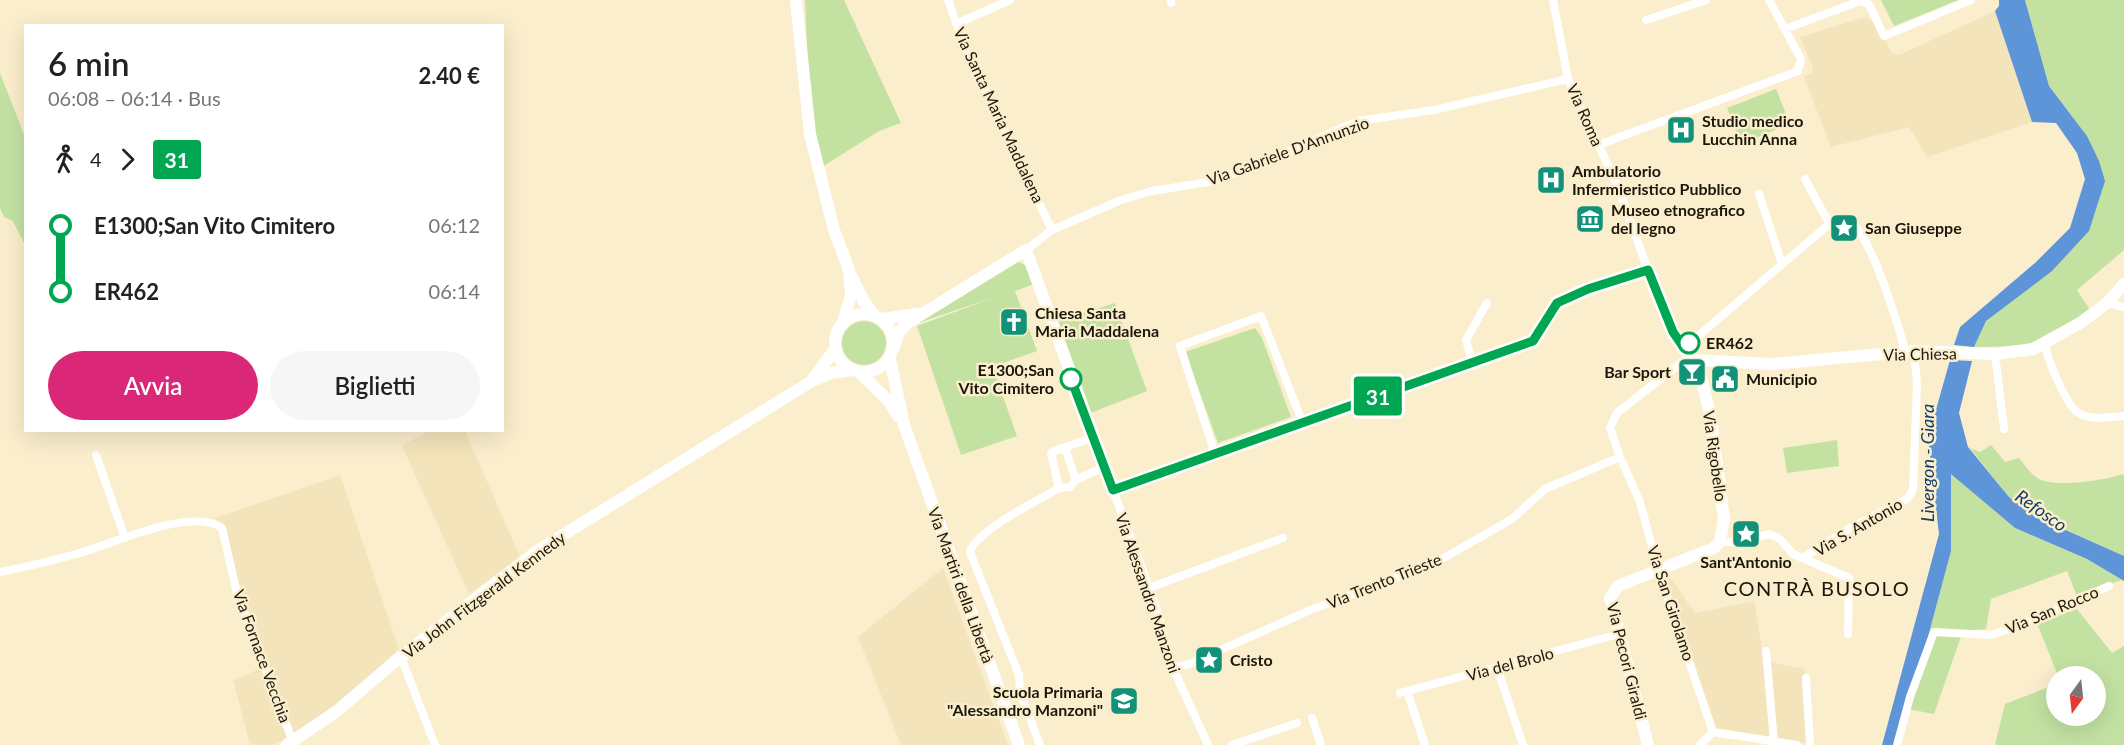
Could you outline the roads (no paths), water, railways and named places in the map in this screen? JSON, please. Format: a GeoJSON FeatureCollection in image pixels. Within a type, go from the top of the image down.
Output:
{"type":"FeatureCollection","features":[{"type":"Feature","properties":{"kind":"main road"},"geometry":{"type":"LineString","coordinates":[[796,0],[804,94],[812,146],[834,230],[864,302],[888,326],[892,352],[877,370],[856,371],[841,362],[835,349],[835,339],[843,323],[851,295],[849,270]]}},
{"type":"Feature","properties":{"kind":"main road","name":"Via Gabriele D'Annunzio"},"geometry":{"type":"LineString","coordinates":[[892,352],[904,327],[1026,250]]}},
{"type":"Feature","properties":{"kind":"main road","name":"Via Alessandro Manzoni"},"geometry":{"type":"LineString","coordinates":[[1026,250],[1113,490]]}},
{"type":"Feature","properties":{"kind":"main road"},"geometry":{"type":"LineString","coordinates":[[1113,490],[1302,421],[1533,341],[1557,303],[1588,289],[1648,270]]}},
{"type":"Feature","properties":{"kind":"main road","name":"Via Roma"},"geometry":{"type":"LineString","coordinates":[[1648,270],[1673,332],[1689,355]]}},
{"type":"Feature","properties":{"kind":"main road","name":"Via Chiesa"},"geometry":{"type":"LineString","coordinates":[[1689,355],[1772,364],[1910,352],[1995,354],[2033,349],[2045,345],[2080,323],[2106,303],[2124,284]]}},
{"type":"Feature","properties":{"kind":"main road","name":"Via Gabriele D'Annunzio"},"geometry":{"type":"LineString","coordinates":[[878,317],[900,318],[927,311]]}},
{"type":"Feature","properties":{"kind":"main road"},"geometry":{"type":"LineString","coordinates":[[843,323],[859,314],[878,317]]}},
{"type":"Feature","properties":{"kind":"main road","name":"Via John Fitzgerald Kennedy"},"geometry":{"type":"LineString","coordinates":[[812,381],[835,349]]}},
{"type":"Feature","properties":{"kind":"main road","name":"Via Martiri della Libertà"},"geometry":{"type":"LineString","coordinates":[[892,352],[891,374],[904,425],[1019,745]]}},
{"type":"Feature","properties":{"kind":"main road","name":"Via Rigobello"},"geometry":{"type":"LineString","coordinates":[[1689,355],[1701,377],[1711,418],[1724,519],[1720,542]]}},
{"type":"Feature","properties":{"kind":"main road","name":"Via Martiri della Libertà"},"geometry":{"type":"LineString","coordinates":[[856,371],[888,399],[904,425]]}},
{"type":"Feature","properties":{"kind":"main road","name":"Via John Fitzgerald Kennedy"},"geometry":{"type":"LineString","coordinates":[[290,743],[337,711],[401,657],[537,551],[812,381],[831,373],[856,371]]}},
{"type":"Feature","properties":{"kind":"main road"},"geometry":{"type":"LineString","coordinates":[[1658,569],[1698,557],[1720,542]]}},
{"type":"Feature","properties":{"kind":"main road","name":"Via Pecori Giraldi"},"geometry":{"type":"LineString","coordinates":[[1648,745],[1610,603],[1614,590],[1658,569]]}},
{"type":"Feature","properties":{"kind":"street","name":"Via Santa Maria Maddalena"},"geometry":{"type":"LineString","coordinates":[[948,0],[956,24],[1052,230]]}},
{"type":"Feature","properties":{"kind":"street"},"geometry":{"type":"LineString","coordinates":[[956,24],[1010,0]]}},
{"type":"Feature","properties":{"kind":"street","name":"Via Roma"},"geometry":{"type":"LineString","coordinates":[[1553,0],[1568,79],[1618,187],[1648,270]]}},
{"type":"Feature","properties":{"kind":"street"},"geometry":{"type":"LineString","coordinates":[[1646,20],[1703,0]]}},
{"type":"Feature","properties":{"kind":"street"},"geometry":{"type":"LineString","coordinates":[[1598,145],[1798,71],[1802,66],[1801,59],[1769,0]]}},
{"type":"Feature","properties":{"kind":"street"},"geometry":{"type":"LineString","coordinates":[[1785,29],[1860,1],[1869,4],[1884,36],[1971,0]]}},
{"type":"Feature","properties":{"kind":"street","name":"Via Gabriele D'Annunzio"},"geometry":{"type":"LineString","coordinates":[[1026,250],[1052,230],[1121,200],[1152,191],[1209,182],[1262,163],[1358,121],[1434,110],[1568,79]]}},
{"type":"Feature","properties":{"kind":"street"},"geometry":{"type":"LineString","coordinates":[[1620,457],[1610,428],[1617,413],[1689,355],[1782,264],[1830,225],[1805,179]]}},
{"type":"Feature","properties":{"kind":"street"},"geometry":{"type":"LineString","coordinates":[[1759,194],[1782,264]]}},
{"type":"Feature","properties":{"kind":"street","name":"Via S. Antonio"},"geometry":{"type":"LineString","coordinates":[[1804,558],[1852,527],[1907,499],[1913,490],[1917,384],[1910,352],[1858,228],[1850,221],[1839,220],[1830,225]]}},
{"type":"Feature","properties":{"kind":"street"},"geometry":{"type":"LineString","coordinates":[[1472,361],[1466,340],[1487,303]]}},
{"type":"Feature","properties":{"kind":"street"},"geometry":{"type":"LineString","coordinates":[[2106,303],[2124,307]]}},
{"type":"Feature","properties":{"kind":"street"},"geometry":{"type":"LineString","coordinates":[[1215,454],[1180,346],[1261,316],[1302,421]]}},
{"type":"Feature","properties":{"kind":"street"},"geometry":{"type":"LineString","coordinates":[[2045,345],[2050,366],[2076,412],[2085,416],[2124,416]]}},
{"type":"Feature","properties":{"kind":"street"},"geometry":{"type":"LineString","coordinates":[[1995,354],[2004,429]]}},
{"type":"Feature","properties":{"kind":"street"},"geometry":{"type":"LineString","coordinates":[[1059,488],[1051,453],[1093,438]]}},
{"type":"Feature","properties":{"kind":"street"},"geometry":{"type":"LineString","coordinates":[[1062,448],[1066,451],[1076,480]]}},
{"type":"Feature","properties":{"kind":"street"},"geometry":{"type":"LineString","coordinates":[[96,455],[125,538]]}},
{"type":"Feature","properties":{"kind":"street","name":"Via San Girolamo"},"geometry":{"type":"LineString","coordinates":[[1620,457],[1640,502],[1658,569],[1713,732]]}},
{"type":"Feature","properties":{"kind":"street","name":"Via Trento Trieste"},"geometry":{"type":"LineString","coordinates":[[1173,668],[1189,664],[1308,611],[1435,563],[1512,519],[1545,489],[1620,457]]}},
{"type":"Feature","properties":{"kind":"street"},"geometry":{"type":"LineString","coordinates":[[1040,745],[1020,692],[1018,675],[970,552],[972,544],[984,533],[1059,488],[1070,487],[1076,480],[1104,467]]}},
{"type":"Feature","properties":{"kind":"street","name":"Via Alessandro Manzoni"},"geometry":{"type":"LineString","coordinates":[[1113,490],[1149,588],[1173,668],[1208,745]]}},
{"type":"Feature","properties":{"kind":"street","name":"Via Fornace Vecchia"},"geometry":{"type":"LineString","coordinates":[[0,572],[77,554],[177,524],[203,521],[222,528],[237,593],[290,743]]}},
{"type":"Feature","properties":{"kind":"street"},"geometry":{"type":"LineString","coordinates":[[1720,542],[1736,542],[1770,534],[1780,539],[1793,554],[1849,578],[1848,634]]}},
{"type":"Feature","properties":{"kind":"street"},"geometry":{"type":"LineString","coordinates":[[1149,588],[1283,538]]}},
{"type":"Feature","properties":{"kind":"street","name":"Via San Rocco"},"geometry":{"type":"LineString","coordinates":[[1897,745],[1910,697],[1934,632],[1991,635],[2018,626],[2109,586]]}},
{"type":"Feature","properties":{"kind":"street","name":"Via del Brolo"},"geometry":{"type":"LineString","coordinates":[[1425,745],[1404,692],[1619,634]]}},
{"type":"Feature","properties":{"kind":"street"},"geometry":{"type":"LineString","coordinates":[[1766,651],[1772,743]]}},
{"type":"Feature","properties":{"kind":"street"},"geometry":{"type":"LineString","coordinates":[[401,657],[435,745]]}},
{"type":"Feature","properties":{"kind":"street"},"geometry":{"type":"LineString","coordinates":[[1497,668],[1523,745]]}},
{"type":"Feature","properties":{"kind":"street"},"geometry":{"type":"LineString","coordinates":[[1806,678],[1810,745]]}},
{"type":"Feature","properties":{"kind":"street"},"geometry":{"type":"LineString","coordinates":[[1312,718],[1321,745]]}},
{"type":"Feature","properties":{"kind":"street"},"geometry":{"type":"LineString","coordinates":[[1232,745],[1297,723]]}},
{"type":"Feature","properties":{"kind":"street"},"geometry":{"type":"LineString","coordinates":[[1700,745],[1713,732],[1772,743],[1797,745]]}},
{"type":"Feature","properties":{"kind":"water"},"geometry":{"type":"Polygon","coordinates":[[[1999,0],[2025,0],[2049,86],[2087,136],[2099,161],[2105,181],[2089,231],[2052,271],[1986,321],[1974,347],[1954,345],[1960,327],[2035,263],[2070,228],[2085,179],[2077,153],[2056,123],[2032,122],[1995,11],[1999,6],[1999,0]]]}},
{"type":"Feature","properties":{"kind":"water"},"geometry":{"type":"Polygon","coordinates":[[[1950,360],[1972,361],[1959,413],[1968,447],[2009,497],[2034,516],[2124,556],[2124,581],[2087,559],[2015,528],[1951,474],[1951,551],[1899,745],[1882,745],[1939,534],[1928,438],[1950,360]]]}},
{"type":"Feature","properties":{"kind":"place","name":"Studio medico Lucchin Anna"},"geometry":{"type":"Point","coordinates":[1681,130]}},
{"type":"Feature","properties":{"kind":"place","name":"Ambulatorio Infermieristico Pubblico"},"geometry":{"type":"Point","coordinates":[1551,180]}},
{"type":"Feature","properties":{"kind":"place","name":"Museo etnografico del legno"},"geometry":{"type":"Point","coordinates":[1590,219]}},
{"type":"Feature","properties":{"kind":"place","name":"San Giuseppe"},"geometry":{"type":"Point","coordinates":[1844,228]}},
{"type":"Feature","properties":{"kind":"place","name":"Chiesa Santa Maria Maddalena"},"geometry":{"type":"Point","coordinates":[1014,322]}},
{"type":"Feature","properties":{"kind":"place","name":"ER462"},"geometry":{"type":"Point","coordinates":[1689,343]}},
{"type":"Feature","properties":{"kind":"place","name":"Bar Sport"},"geometry":{"type":"Point","coordinates":[1692,372]}},
{"type":"Feature","properties":{"kind":"place","name":"E1300;San Vito Cimitero"},"geometry":{"type":"Point","coordinates":[1071,379]}},
{"type":"Feature","properties":{"kind":"place","name":"Municipio"},"geometry":{"type":"Point","coordinates":[1725,379]}},
{"type":"Feature","properties":{"kind":"place","name":"Sant'Antonio"},"geometry":{"type":"Point","coordinates":[1746,534]}},
{"type":"Feature","properties":{"kind":"place","name":"Cristo"},"geometry":{"type":"Point","coordinates":[1209,660]}},
{"type":"Feature","properties":{"kind":"place","name":"Scuola Primaria \"Alessandro Manzoni\""},"geometry":{"type":"Point","coordinates":[1124,701]}},
{"type":"Feature","properties":{"kind":"district","name":"CONTRÀ BUSOLO"},"geometry":{"type":"Point","coordinates":[1817,589]}},
{"type":"Feature","properties":{"kind":"water label","name":"Livergon - Giara"},"geometry":{"type":"Point","coordinates":[1928,463]}},
{"type":"Feature","properties":{"kind":"water label","name":"Refosco"},"geometry":{"type":"Point","coordinates":[2041,511]}}]}
